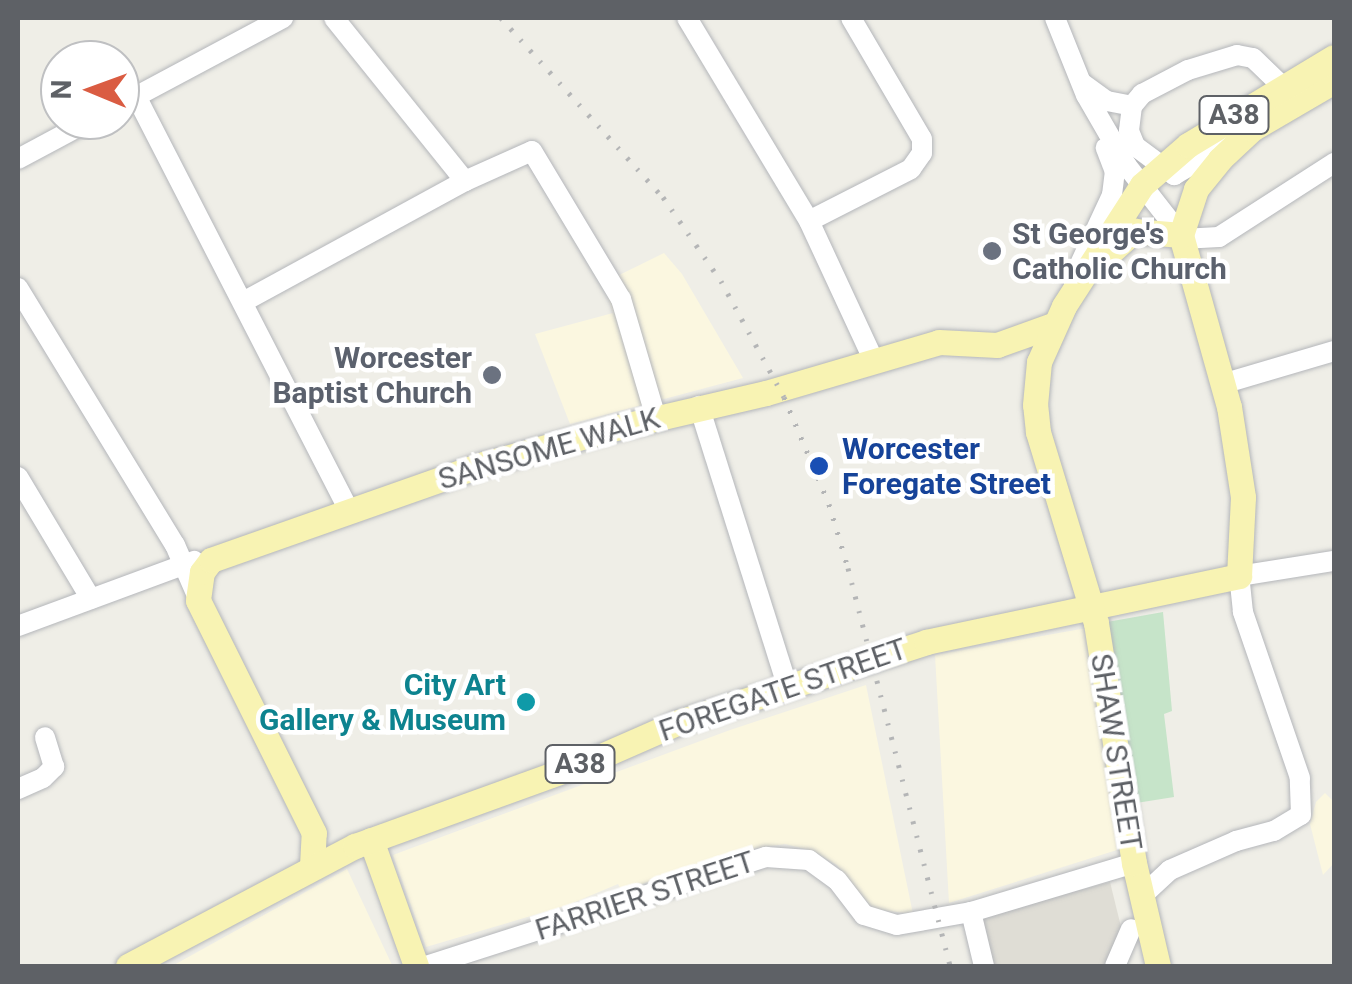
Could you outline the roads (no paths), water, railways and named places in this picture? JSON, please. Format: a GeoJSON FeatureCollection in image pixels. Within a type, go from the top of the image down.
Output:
{"type":"FeatureCollection","features":[{"type":"Feature","properties":{"kind":"main road","name":"A38"},"geometry":{"type":"LineString","coordinates":[[1058,316],[1142,185],[1188,145],[1334,58]]}},
{"type":"Feature","properties":{"kind":"main road","name":"A38"},"geometry":{"type":"LineString","coordinates":[[1181,237],[1186,214],[1207,172],[1252,129],[1334,80]]}},
{"type":"Feature","properties":{"kind":"main road"},"geometry":{"type":"LineString","coordinates":[[1058,316],[1121,238],[1148,229],[1181,237],[1222,384],[1243,497],[1230,578]]}},
{"type":"Feature","properties":{"kind":"main road","name":"SANSOME WALK"},"geometry":{"type":"LineString","coordinates":[[225,553],[484,464],[699,406],[766,393],[940,342],[997,346],[1058,316]]}},
{"type":"Feature","properties":{"kind":"main road","name":"SHAW STREET"},"geometry":{"type":"LineString","coordinates":[[1058,316],[1036,380],[1036,418],[1090,608],[1134,864],[1158,966]]}},
{"type":"Feature","properties":{"kind":"main road"},"geometry":{"type":"LineString","coordinates":[[225,553],[202,572],[198,600],[314,833],[312,866]]}},
{"type":"Feature","properties":{"kind":"main road","name":"A38"},"geometry":{"type":"LineString","coordinates":[[1090,608],[1230,578]]}},
{"type":"Feature","properties":{"kind":"main road","name":"FOREGATE STREET"},"geometry":{"type":"LineString","coordinates":[[371,840],[787,684],[926,642],[1090,608]]}},
{"type":"Feature","properties":{"kind":"main road","name":"A38"},"geometry":{"type":"LineString","coordinates":[[128,966],[312,866],[371,840]]}},
{"type":"Feature","properties":{"kind":"main road"},"geometry":{"type":"LineString","coordinates":[[371,840],[416,966]]}},
{"type":"Feature","properties":{"kind":"street"},"geometry":{"type":"LineString","coordinates":[[140,94],[283,18]]}},
{"type":"Feature","properties":{"kind":"street"},"geometry":{"type":"LineString","coordinates":[[334,18],[465,181]]}},
{"type":"Feature","properties":{"kind":"street"},"geometry":{"type":"LineString","coordinates":[[687,18],[809,221],[874,361]]}},
{"type":"Feature","properties":{"kind":"street"},"geometry":{"type":"LineString","coordinates":[[809,221],[911,169],[922,153],[922,139],[851,18]]}},
{"type":"Feature","properties":{"kind":"street"},"geometry":{"type":"LineString","coordinates":[[1056,18],[1115,172],[1112,195],[1058,316]]}},
{"type":"Feature","properties":{"kind":"street"},"geometry":{"type":"LineString","coordinates":[[1252,129],[1178,175],[1145,156],[1130,137],[1132,106],[1142,94],[1188,70],[1237,56],[1253,58],[1282,86]]}},
{"type":"Feature","properties":{"kind":"street"},"geometry":{"type":"LineString","coordinates":[[1081,87],[1107,101],[1132,106]]}},
{"type":"Feature","properties":{"kind":"street"},"geometry":{"type":"LineString","coordinates":[[1081,87],[1142,185],[1181,237],[1219,237],[1334,164]]}},
{"type":"Feature","properties":{"kind":"street"},"geometry":{"type":"LineString","coordinates":[[140,121],[243,302],[350,512]]}},
{"type":"Feature","properties":{"kind":"street"},"geometry":{"type":"LineString","coordinates":[[18,159],[54,140]]}},
{"type":"Feature","properties":{"kind":"street"},"geometry":{"type":"LineString","coordinates":[[243,302],[465,181],[532,151],[621,299],[656,418]]}},
{"type":"Feature","properties":{"kind":"street"},"geometry":{"type":"LineString","coordinates":[[18,288],[183,564],[198,600]]}},
{"type":"Feature","properties":{"kind":"street"},"geometry":{"type":"LineString","coordinates":[[1222,384],[1334,351]]}},
{"type":"Feature","properties":{"kind":"street"},"geometry":{"type":"LineString","coordinates":[[699,406],[787,684]]}},
{"type":"Feature","properties":{"kind":"street"},"geometry":{"type":"LineString","coordinates":[[18,478],[91,599]]}},
{"type":"Feature","properties":{"kind":"street","name":"SANSOME WALK"},"geometry":{"type":"LineString","coordinates":[[18,626],[183,564],[225,553]]}},
{"type":"Feature","properties":{"kind":"street"},"geometry":{"type":"LineString","coordinates":[[1142,896],[1170,870],[1292,824],[1301,815],[1302,787],[1230,578],[1334,561]]}},
{"type":"Feature","properties":{"kind":"street"},"geometry":{"type":"LineString","coordinates":[[18,789],[44,778],[54,767],[46,738]]}},
{"type":"Feature","properties":{"kind":"street","name":"FARRIER STREET"},"geometry":{"type":"LineString","coordinates":[[426,966],[766,857],[792,856],[826,869],[864,915],[879,923],[912,925],[1134,864]]}},
{"type":"Feature","properties":{"kind":"street"},"geometry":{"type":"LineString","coordinates":[[970,912],[984,966]]}},
{"type":"Feature","properties":{"kind":"street"},"geometry":{"type":"LineString","coordinates":[[1116,966],[1130,929]]}},
{"type":"Feature","properties":{"kind":"railway"},"geometry":{"type":"LineString","coordinates":[[501,18],[663,197],[721,281],[784,397],[829,504],[848,568],[950,966]]}},
{"type":"Feature","properties":{"kind":"place","name":"St George's Catholic Church"},"geometry":{"type":"Point","coordinates":[992,251]}},
{"type":"Feature","properties":{"kind":"place","name":"Worcester Baptist Church"},"geometry":{"type":"Point","coordinates":[492,375]}},
{"type":"Feature","properties":{"kind":"place","name":"Worcester Foregate Street"},"geometry":{"type":"Point","coordinates":[819,466]}},
{"type":"Feature","properties":{"kind":"place","name":"City Art Gallery & Museum"},"geometry":{"type":"Point","coordinates":[526,702]}}]}
